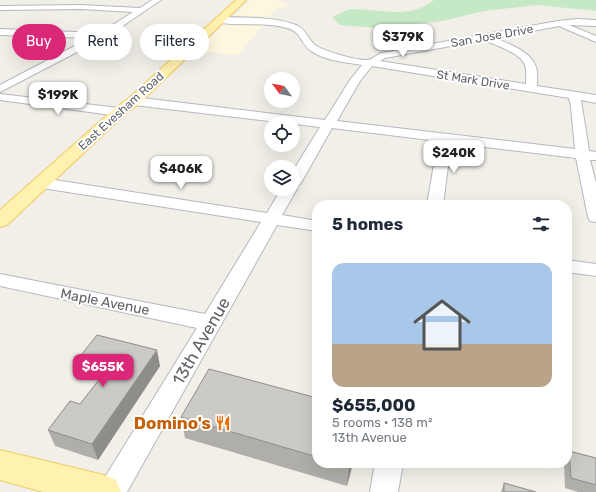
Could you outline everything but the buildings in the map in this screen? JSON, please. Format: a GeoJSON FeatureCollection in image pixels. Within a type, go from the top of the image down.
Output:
{"type":"FeatureCollection","features":[{"type":"Feature","properties":{"kind":"main road","name":"East Evesham Road"},"geometry":{"type":"LineString","coordinates":[[0,221],[119,112],[134,101],[241,0]]}},
{"type":"Feature","properties":{"kind":"main road"},"geometry":{"type":"LineString","coordinates":[[0,465],[104,492]]}},
{"type":"Feature","properties":{"kind":"street"},"geometry":{"type":"LineString","coordinates":[[119,24],[157,0]]}},
{"type":"Feature","properties":{"kind":"street"},"geometry":{"type":"LineString","coordinates":[[0,8],[81,7],[139,10]]}},
{"type":"Feature","properties":{"kind":"street","name":"St Mark Drive"},"geometry":{"type":"LineString","coordinates":[[219,20],[266,22],[295,28],[304,34],[310,45],[315,48],[345,59],[368,64],[596,99]]}},
{"type":"Feature","properties":{"kind":"street","name":"San Jose Drive"},"geometry":{"type":"LineString","coordinates":[[368,64],[382,56],[485,37],[558,24],[578,22],[596,23]]}},
{"type":"Feature","properties":{"kind":"street"},"geometry":{"type":"LineString","coordinates":[[558,24],[596,39]]}},
{"type":"Feature","properties":{"kind":"street"},"geometry":{"type":"LineString","coordinates":[[0,32],[74,35]]}},
{"type":"Feature","properties":{"kind":"street"},"geometry":{"type":"LineString","coordinates":[[485,37],[516,52],[526,59],[531,67],[532,89]]}},
{"type":"Feature","properties":{"kind":"street"},"geometry":{"type":"LineString","coordinates":[[0,89],[74,50]]}},
{"type":"Feature","properties":{"kind":"street"},"geometry":{"type":"LineString","coordinates":[[300,171],[355,80],[368,64]]}},
{"type":"Feature","properties":{"kind":"street"},"geometry":{"type":"LineString","coordinates":[[574,96],[577,106],[582,154],[596,217]]}},
{"type":"Feature","properties":{"kind":"street"},"geometry":{"type":"LineString","coordinates":[[0,97],[119,112]]}},
{"type":"Feature","properties":{"kind":"street"},"geometry":{"type":"LineString","coordinates":[[134,101],[596,156]]}},
{"type":"Feature","properties":{"kind":"street"},"geometry":{"type":"LineString","coordinates":[[436,200],[445,138]]}},
{"type":"Feature","properties":{"kind":"street"},"geometry":{"type":"LineString","coordinates":[[42,182],[312,225]]}},
{"type":"Feature","properties":{"kind":"street","name":"13th Avenue"},"geometry":{"type":"LineString","coordinates":[[112,492],[181,377],[285,196]]}},
{"type":"Feature","properties":{"kind":"street"},"geometry":{"type":"LineString","coordinates":[[572,267],[596,270]]}},
{"type":"Feature","properties":{"kind":"street","name":"Maple Avenue"},"geometry":{"type":"LineString","coordinates":[[0,280],[211,323]]}},
{"type":"Feature","properties":{"kind":"street"},"geometry":{"type":"LineString","coordinates":[[384,492],[388,468]]}},
{"type":"Feature","properties":{"kind":"shaded area"},"geometry":{"type":"Polygon","coordinates":[[[250,0],[277,0],[288,5],[285,8],[277,8],[267,20],[232,18],[250,0]]]}},
{"type":"Feature","properties":{"kind":"shaded area"},"geometry":{"type":"Polygon","coordinates":[[[226,23],[264,24],[238,55],[209,52],[209,39],[226,23]]]}},
{"type":"Feature","properties":{"kind":"green space"},"geometry":{"type":"Polygon","coordinates":[[[434,0],[596,0],[596,11],[537,5],[484,11],[442,21],[376,28],[340,25],[332,17],[352,9],[404,12],[415,10],[434,0]]]}},
{"type":"Feature","properties":{"kind":"place","name":"Domino's"},"geometry":{"type":"Point","coordinates":[223,423]}}]}
